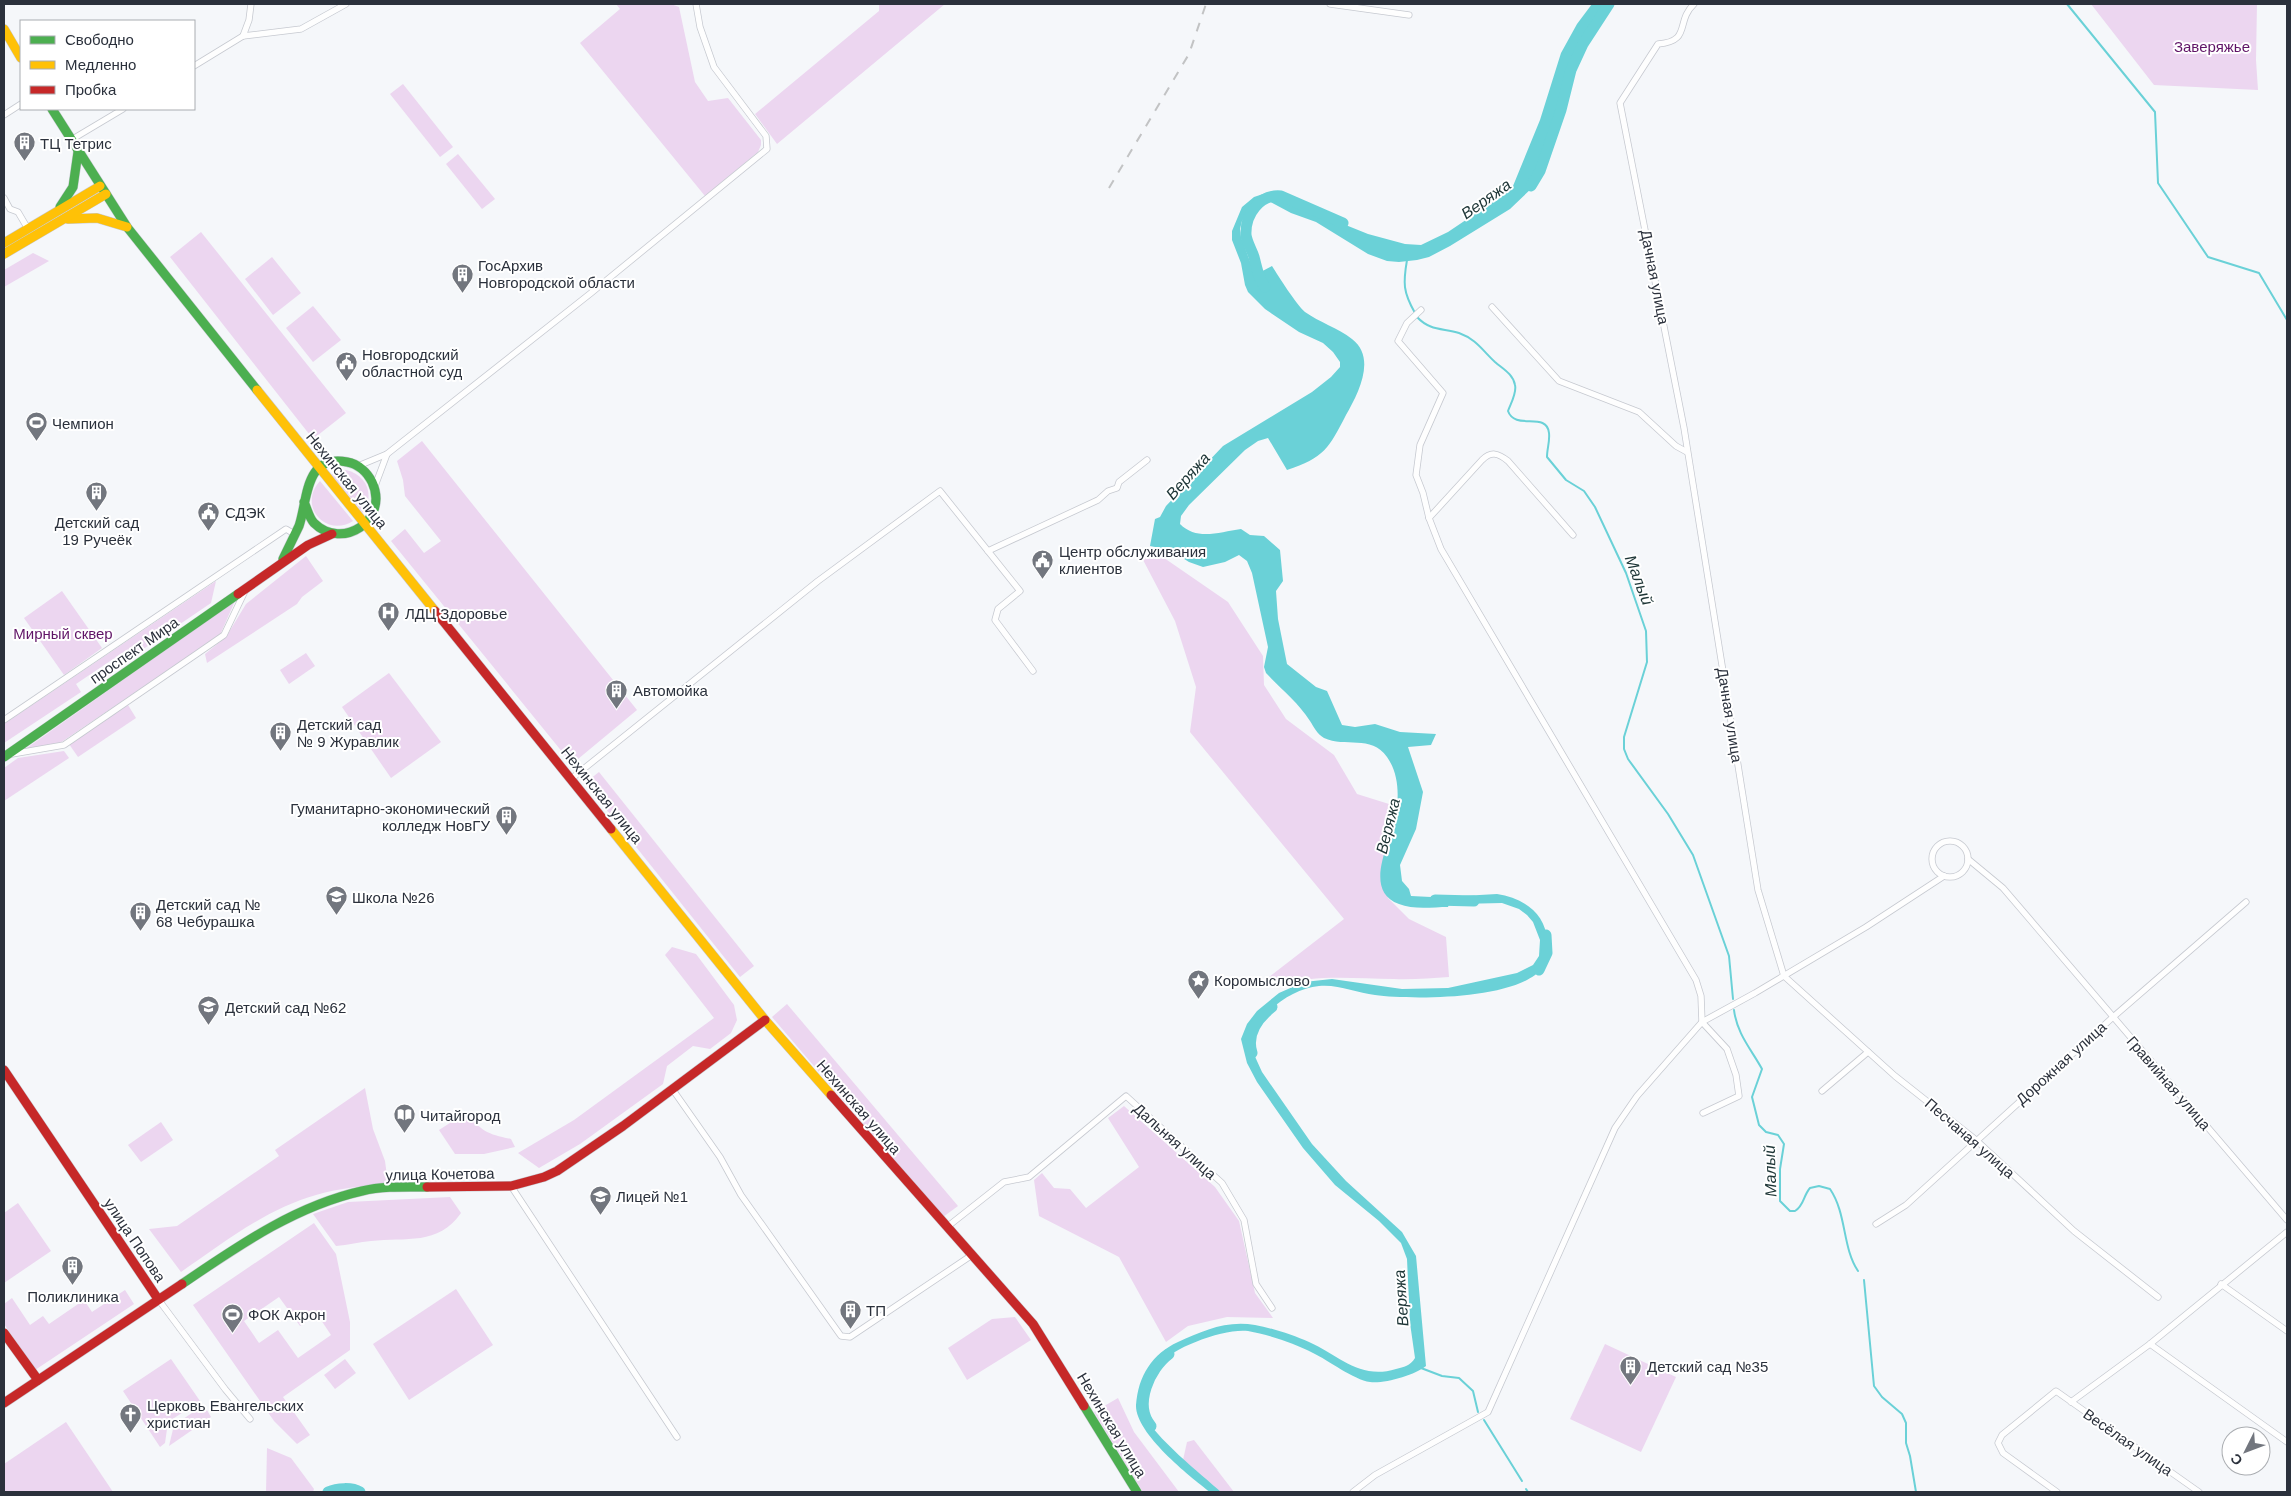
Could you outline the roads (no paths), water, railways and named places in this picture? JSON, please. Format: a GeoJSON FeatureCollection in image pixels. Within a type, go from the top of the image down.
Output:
{"type":"FeatureCollection","features":[{"type":"Feature","properties":{"kind":"main road"},"geometry":{"type":"LineString","coordinates":[[4,29],[20,56]]}},
{"type":"Feature","properties":{"kind":"main road","name":"Нехинская улица"},"geometry":{"type":"LineString","coordinates":[[53,110],[127,227],[319,468],[765,1020],[1038,1330],[1137,1492]]}},
{"type":"Feature","properties":{"kind":"main road"},"geometry":{"type":"LineString","coordinates":[[50,216],[63,204],[71,193],[76,176],[78,152]]}},
{"type":"Feature","properties":{"kind":"main road"},"geometry":{"type":"LineString","coordinates":[[4,243],[50,216],[103,190]]}},
{"type":"Feature","properties":{"kind":"main road"},"geometry":{"type":"LineString","coordinates":[[4,254],[58,223],[103,190]]}},
{"type":"Feature","properties":{"kind":"main road"},"geometry":{"type":"LineString","coordinates":[[58,223],[75,217],[85,217],[104,219],[127,227]]}},
{"type":"Feature","properties":{"kind":"main road"},"geometry":{"type":"LineString","coordinates":[[319,468],[337,462],[358,466],[371,478],[375,486],[376,507],[366,525]]}},
{"type":"Feature","properties":{"kind":"main road","name":"проспект Мира"},"geometry":{"type":"LineString","coordinates":[[280,564],[296,535],[304,502],[304,494],[309,480],[319,468]]}},
{"type":"Feature","properties":{"kind":"main road"},"geometry":{"type":"LineString","coordinates":[[304,502],[313,522],[332,534]]}},
{"type":"Feature","properties":{"kind":"main road","name":"проспект Мира"},"geometry":{"type":"LineString","coordinates":[[5,756],[308,545],[332,534],[350,534],[366,525]]}},
{"type":"Feature","properties":{"kind":"main road","name":"улица Кочетова"},"geometry":{"type":"LineString","coordinates":[[4,1403],[243,1243],[283,1220],[333,1198],[390,1187],[511,1186],[538,1179],[557,1171],[673,1090],[765,1020]]}},
{"type":"Feature","properties":{"kind":"main road","name":"улица Попова"},"geometry":{"type":"LineString","coordinates":[[4,1070],[158,1299]]}},
{"type":"Feature","properties":{"kind":"main road"},"geometry":{"type":"LineString","coordinates":[[4,1332],[38,1380]]}},
{"type":"Feature","properties":{"kind":"street"},"geometry":{"type":"LineString","coordinates":[[243,36],[249,20],[251,4]]}},
{"type":"Feature","properties":{"kind":"street"},"geometry":{"type":"LineString","coordinates":[[195,65],[243,36],[300,29],[346,4]]}},
{"type":"Feature","properties":{"kind":"street"},"geometry":{"type":"LineString","coordinates":[[358,466],[387,454],[599,286],[767,149],[766,136],[714,67],[700,27],[696,4]]}},
{"type":"Feature","properties":{"kind":"street"},"geometry":{"type":"LineString","coordinates":[[1330,4],[1409,15]]}},
{"type":"Feature","properties":{"kind":"street","name":"Дачная улица"},"geometry":{"type":"LineString","coordinates":[[1694,4],[1686,11],[1679,37],[1672,43],[1658,44],[1620,103],[1688,452],[1758,890],[1784,976]]}},
{"type":"Feature","properties":{"kind":"street"},"geometry":{"type":"LineString","coordinates":[[4,115],[20,105]]}},
{"type":"Feature","properties":{"kind":"street"},"geometry":{"type":"LineString","coordinates":[[71,140],[120,110]]}},
{"type":"Feature","properties":{"kind":"street"},"geometry":{"type":"LineString","coordinates":[[4,198],[10,209],[18,212],[28,229]]}},
{"type":"Feature","properties":{"kind":"street"},"geometry":{"type":"LineString","coordinates":[[1492,307],[1559,381],[1638,412],[1676,446],[1688,452]]}},
{"type":"Feature","properties":{"kind":"street"},"geometry":{"type":"LineString","coordinates":[[1421,310],[1407,323],[1398,341],[1443,393],[1420,445],[1416,475],[1429,518],[1446,557],[1656,916],[1690,968],[1701,996],[1702,1022],[1727,1049],[1736,1075],[1739,1096],[1703,1113]]}},
{"type":"Feature","properties":{"kind":"street"},"geometry":{"type":"LineString","coordinates":[[1429,518],[1482,460],[1494,453],[1508,461],[1574,535]]}},
{"type":"Feature","properties":{"kind":"street"},"geometry":{"type":"LineString","coordinates":[[375,486],[387,454]]}},
{"type":"Feature","properties":{"kind":"street"},"geometry":{"type":"LineString","coordinates":[[988,551],[1098,500],[1108,491],[1116,488],[1119,482],[1146,460]]}},
{"type":"Feature","properties":{"kind":"street"},"geometry":{"type":"LineString","coordinates":[[571,779],[818,581],[940,491],[1020,591],[998,609],[995,620],[1033,671]]}},
{"type":"Feature","properties":{"kind":"street"},"geometry":{"type":"LineString","coordinates":[[4,720],[286,529],[296,535]]}},
{"type":"Feature","properties":{"kind":"street"},"geometry":{"type":"LineString","coordinates":[[5,756],[64,745],[198,653],[224,634],[246,589]]}},
{"type":"Feature","properties":{"kind":"street"},"geometry":{"type":"LineString","coordinates":[[1949,840],[1960,843],[1966,849],[1968,859],[1967,866],[1960,874],[1950,877],[1937,872],[1931,862],[1935,847],[1942,841],[1949,840]]}},
{"type":"Feature","properties":{"kind":"street","name":"Гравийная улица"},"geometry":{"type":"LineString","coordinates":[[1968,859],[2003,888],[2112,1018],[2287,1220]]}},
{"type":"Feature","properties":{"kind":"street"},"geometry":{"type":"LineString","coordinates":[[1353,1492],[1375,1475],[1488,1412],[1615,1128],[1637,1096],[1702,1022],[1784,976],[1944,876]]}},
{"type":"Feature","properties":{"kind":"street","name":"Дорожная улица"},"geometry":{"type":"LineString","coordinates":[[1876,1224],[1906,1205],[2112,1018],[2246,902]]}},
{"type":"Feature","properties":{"kind":"street","name":"Песчаная улица"},"geometry":{"type":"LineString","coordinates":[[1784,976],[1895,1076],[1976,1140],[2074,1231],[2158,1297]]}},
{"type":"Feature","properties":{"kind":"street"},"geometry":{"type":"LineString","coordinates":[[1822,1092],[1868,1052]]}},
{"type":"Feature","properties":{"kind":"street"},"geometry":{"type":"LineString","coordinates":[[673,1090],[720,1157],[741,1196],[841,1336],[850,1336],[972,1255]]}},
{"type":"Feature","properties":{"kind":"street","name":"Дальняя улица"},"geometry":{"type":"LineString","coordinates":[[947,1227],[1004,1182],[1029,1177],[1126,1096],[1222,1183],[1244,1220],[1256,1284],[1272,1308]]}},
{"type":"Feature","properties":{"kind":"street"},"geometry":{"type":"LineString","coordinates":[[511,1186],[678,1437]]}},
{"type":"Feature","properties":{"kind":"street"},"geometry":{"type":"LineString","coordinates":[[2071,1402],[2150,1344],[2221,1284],[2287,1232]]}},
{"type":"Feature","properties":{"kind":"street"},"geometry":{"type":"LineString","coordinates":[[2221,1284],[2287,1331]]}},
{"type":"Feature","properties":{"kind":"street","name":"улица Попова"},"geometry":{"type":"LineString","coordinates":[[158,1299],[225,1389],[250,1419]]}},
{"type":"Feature","properties":{"kind":"street"},"geometry":{"type":"LineString","coordinates":[[2150,1344],[2287,1442]]}},
{"type":"Feature","properties":{"kind":"street","name":"Весёлая улица"},"geometry":{"type":"LineString","coordinates":[[2057,1492],[2003,1453],[1999,1448],[2002,1435],[2056,1391],[2200,1492]]}},
{"type":"Feature","properties":{"kind":"water"},"geometry":{"type":"Polygon","coordinates":[[[1592,4],[1615,4],[1602,13],[1574,53],[1554,128],[1533,187],[1510,209],[1429,257],[1399,262],[1387,261],[1368,254],[1316,222],[1291,213],[1267,200],[1253,206],[1242,221],[1240,229],[1241,237],[1255,275],[1272,266],[1292,297],[1305,312],[1352,339],[1359,347],[1363,356],[1363,376],[1356,397],[1335,436],[1330,444],[1317,456],[1287,470],[1268,438],[1258,441],[1245,450],[1189,505],[1181,516],[1180,524],[1187,529],[1201,534],[1241,529],[1250,535],[1264,536],[1280,550],[1283,581],[1276,591],[1278,619],[1287,664],[1316,687],[1327,691],[1342,725],[1355,727],[1375,724],[1400,732],[1436,734],[1431,745],[1408,747],[1423,792],[1416,829],[1400,865],[1402,881],[1409,889],[1411,896],[1451,898],[1448,907],[1417,908],[1405,906],[1388,897],[1382,888],[1380,876],[1385,850],[1396,815],[1398,800],[1394,770],[1387,757],[1381,750],[1373,746],[1332,741],[1324,738],[1300,708],[1266,673],[1264,667],[1268,647],[1252,573],[1247,561],[1239,555],[1225,562],[1203,567],[1189,562],[1170,550],[1150,546],[1155,519],[1160,517],[1166,506],[1223,446],[1312,392],[1340,367],[1340,362],[1333,352],[1323,343],[1299,332],[1265,309],[1248,292],[1241,263],[1232,240],[1232,231],[1242,207],[1254,197],[1266,193],[1368,234],[1405,244],[1421,245],[1448,232],[1503,195],[1513,186],[1540,120],[1561,53],[1577,24],[1592,4]]]}},
{"type":"Feature","properties":{"kind":"water"},"geometry":{"type":"Polygon","coordinates":[[[1497,894],[1516,899],[1531,908],[1538,915],[1546,931],[1546,958],[1543,967],[1531,978],[1512,986],[1489,992],[1438,997],[1392,997],[1326,986],[1308,988],[1278,1003],[1261,1019],[1249,1038],[1262,1072],[1312,1144],[1346,1181],[1402,1232],[1416,1256],[1426,1366],[1415,1373],[1399,1378],[1383,1382],[1370,1382],[1356,1378],[1298,1346],[1248,1331],[1213,1336],[1175,1352],[1165,1358],[1152,1374],[1144,1400],[1144,1414],[1149,1423],[1167,1444],[1221,1492],[1210,1492],[1189,1476],[1153,1441],[1138,1416],[1137,1394],[1143,1375],[1154,1360],[1169,1347],[1196,1334],[1224,1325],[1244,1324],[1268,1328],[1309,1342],[1361,1369],[1383,1372],[1402,1368],[1415,1358],[1410,1323],[1407,1259],[1401,1243],[1379,1221],[1335,1185],[1303,1148],[1257,1082],[1247,1063],[1241,1039],[1247,1024],[1257,1011],[1279,993],[1304,982],[1332,979],[1402,989],[1448,988],[1517,973],[1533,965],[1539,956],[1540,940],[1533,922],[1527,915],[1519,909],[1502,903],[1459,904],[1462,896],[1497,894]]]}},
{"type":"Feature","properties":{"kind":"waterway","name":"Веряжа"},"geometry":{"type":"LineString","coordinates":[[1531,186],[1540,171],[1561,110],[1571,70],[1583,44],[1609,4]]}},
{"type":"Feature","properties":{"kind":"waterway"},"geometry":{"type":"LineString","coordinates":[[2067,4],[2155,112],[2158,183],[2208,257],[2259,273],[2287,320]]}},
{"type":"Feature","properties":{"kind":"waterway","name":"Веряжа"},"geometry":{"type":"LineString","coordinates":[[1265,287],[1259,276],[1246,235],[1248,220],[1260,202],[1273,196],[1281,196],[1343,223]]}},
{"type":"Feature","properties":{"kind":"waterway","name":"Малый"},"geometry":{"type":"LineString","coordinates":[[1407,260],[1405,287],[1408,299],[1415,313]]}},
{"type":"Feature","properties":{"kind":"waterway","name":"Малый"},"geometry":{"type":"LineString","coordinates":[[1417,317],[1427,325],[1459,333],[1470,339],[1510,375],[1514,381],[1515,391],[1508,411],[1517,420],[1543,423],[1547,427],[1549,433],[1547,457],[1566,480],[1584,491],[1595,507],[1626,573],[1646,631],[1647,662],[1624,737],[1624,749],[1628,759],[1668,814],[1693,855],[1729,956],[1733,999]]}},
{"type":"Feature","properties":{"kind":"waterway","name":"Веряжа"},"geometry":{"type":"LineString","coordinates":[[1435,900],[1474,901]]}},
{"type":"Feature","properties":{"kind":"waterway","name":"Веряжа"},"geometry":{"type":"LineString","coordinates":[[1539,970],[1547,953],[1546,935]]}},
{"type":"Feature","properties":{"kind":"waterway","name":"Веряжа"},"geometry":{"type":"LineString","coordinates":[[1252,1053],[1250,1039],[1254,1027],[1272,1007]]}},
{"type":"Feature","properties":{"kind":"waterway","name":"Малый"},"geometry":{"type":"LineString","coordinates":[[1734,1010],[1741,1034],[1762,1069],[1752,1097],[1759,1125],[1766,1132],[1778,1135],[1784,1144],[1780,1169],[1780,1201],[1790,1211],[1795,1211],[1810,1188],[1819,1186],[1830,1189],[1839,1209],[1849,1252],[1858,1271]]}},
{"type":"Feature","properties":{"kind":"waterway","name":"Малый"},"geometry":{"type":"LineString","coordinates":[[1864,1280],[1874,1386],[1882,1397],[1902,1414],[1906,1423],[1906,1443],[1916,1492]]}},
{"type":"Feature","properties":{"kind":"waterway","name":"Веряжа"},"geometry":{"type":"LineString","coordinates":[[1151,1426],[1144,1408],[1146,1387],[1156,1368],[1169,1354]]}},
{"type":"Feature","properties":{"kind":"waterway"},"geometry":{"type":"LineString","coordinates":[[1421,1368],[1442,1376],[1459,1378],[1473,1391],[1478,1412]]}},
{"type":"Feature","properties":{"kind":"waterway"},"geometry":{"type":"LineString","coordinates":[[1484,1420],[1522,1481]]}},
{"type":"Feature","properties":{"kind":"waterway","name":"Веряжа"},"geometry":{"type":"LineString","coordinates":[[328,1492],[344,1489],[353,1489],[360,1492]]}},
{"type":"Feature","properties":{"kind":"railway"},"geometry":{"type":"LineString","coordinates":[[1109,188],[1189,54],[1206,4]]}},
{"type":"Feature","properties":{"kind":"place","name":"ТЦ Тетрис"},"geometry":{"type":"Point","coordinates":[24,162]}},
{"type":"Feature","properties":{"kind":"place","name":"ГосАрхив Новгородской области"},"geometry":{"type":"Point","coordinates":[462,293]}},
{"type":"Feature","properties":{"kind":"place","name":"Новгородский областной суд"},"geometry":{"type":"Point","coordinates":[346,382]}},
{"type":"Feature","properties":{"kind":"place","name":"Чемпион"},"geometry":{"type":"Point","coordinates":[36,442]}},
{"type":"Feature","properties":{"kind":"place","name":"Детский сад 19 Ручеёк"},"geometry":{"type":"Point","coordinates":[97,512]}},
{"type":"Feature","properties":{"kind":"place","name":"СДЭК"},"geometry":{"type":"Point","coordinates":[209,531]}},
{"type":"Feature","properties":{"kind":"place","name":"Центр обслуживания клиентов"},"geometry":{"type":"Point","coordinates":[1043,579]}},
{"type":"Feature","properties":{"kind":"place","name":"ЛДЦ Здоровье"},"geometry":{"type":"Point","coordinates":[389,632]}},
{"type":"Feature","properties":{"kind":"place","name":"Автомойка"},"geometry":{"type":"Point","coordinates":[617,709]}},
{"type":"Feature","properties":{"kind":"place","name":"Детский сад № 9 Журавлик"},"geometry":{"type":"Point","coordinates":[281,752]}},
{"type":"Feature","properties":{"kind":"place","name":"Гуманитарно-экономический колледж НовГУ"},"geometry":{"type":"Point","coordinates":[506,836]}},
{"type":"Feature","properties":{"kind":"place","name":"Школа №26"},"geometry":{"type":"Point","coordinates":[336,916]}},
{"type":"Feature","properties":{"kind":"place","name":"Детский сад № 68 Чебурашка"},"geometry":{"type":"Point","coordinates":[140,932]}},
{"type":"Feature","properties":{"kind":"place","name":"Коромыслово"},"geometry":{"type":"Point","coordinates":[1198,999]}},
{"type":"Feature","properties":{"kind":"place","name":"Детский сад №62"},"geometry":{"type":"Point","coordinates":[209,1026]}},
{"type":"Feature","properties":{"kind":"place","name":"Читайгород"},"geometry":{"type":"Point","coordinates":[404,1134]}},
{"type":"Feature","properties":{"kind":"place","name":"Лицей №1"},"geometry":{"type":"Point","coordinates":[600,1215]}},
{"type":"Feature","properties":{"kind":"place","name":"Поликлиника"},"geometry":{"type":"Point","coordinates":[73,1286]}},
{"type":"Feature","properties":{"kind":"place","name":"ТП"},"geometry":{"type":"Point","coordinates":[850,1329]}},
{"type":"Feature","properties":{"kind":"place","name":"ФОК Акрон"},"geometry":{"type":"Point","coordinates":[232,1333]}},
{"type":"Feature","properties":{"kind":"place","name":"Детский сад №35"},"geometry":{"type":"Point","coordinates":[1631,1385]}},
{"type":"Feature","properties":{"kind":"place","name":"Церковь Евангельских христиан"},"geometry":{"type":"Point","coordinates":[131,1433]}},
{"type":"Feature","properties":{"kind":"park label","name":"Заверяжье"},"geometry":{"type":"Point","coordinates":[2212,46]}},
{"type":"Feature","properties":{"kind":"park label","name":"Мирный сквер"},"geometry":{"type":"Point","coordinates":[63,633]}}]}
